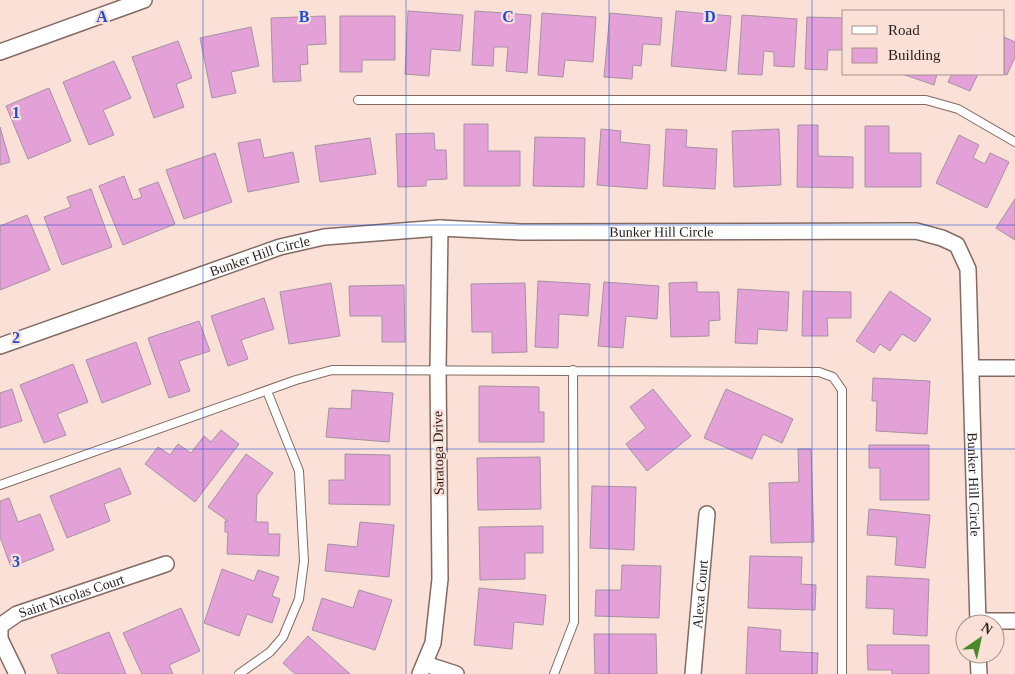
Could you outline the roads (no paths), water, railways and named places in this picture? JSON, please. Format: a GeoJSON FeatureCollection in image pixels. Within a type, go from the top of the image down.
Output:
{"type":"FeatureCollection","features":[{"type":"Feature","properties":{"kind":"street"},"geometry":{"type":"LineString","coordinates":[[0,52],[144,0]]}},
{"type":"Feature","properties":{"kind":"street","name":"Bunker Hill Circle"},"geometry":{"type":"LineString","coordinates":[[0,346],[280,247],[324,236],[440,228],[522,232],[916,231],[942,238],[957,245],[968,269],[978,614]]}},
{"type":"Feature","properties":{"kind":"street","name":"Saratoga Drive"},"geometry":{"type":"LineString","coordinates":[[422,669],[433,643],[440,578],[438,370],[440,228]]}},
{"type":"Feature","properties":{"kind":"street"},"geometry":{"type":"LineString","coordinates":[[972,368],[1015,368]]}},
{"type":"Feature","properties":{"kind":"street","name":"Alexa Court"},"geometry":{"type":"LineString","coordinates":[[694,674],[707,514]]}},
{"type":"Feature","properties":{"kind":"street","name":"Saint Nicolas Court"},"geometry":{"type":"LineString","coordinates":[[17,674],[0,639],[0,626],[17,614],[166,564]]}},
{"type":"Feature","properties":{"kind":"street"},"geometry":{"type":"LineString","coordinates":[[422,669],[456,674]]}},
{"type":"Feature","properties":{"kind":"lane"},"geometry":{"type":"LineString","coordinates":[[358,100],[926,100],[958,109],[1015,142]]}},
{"type":"Feature","properties":{"kind":"lane"},"geometry":{"type":"LineString","coordinates":[[0,486],[296,380],[332,370],[819,372],[833,378],[842,390],[842,674]]}},
{"type":"Feature","properties":{"kind":"lane"},"geometry":{"type":"LineString","coordinates":[[554,674],[574,622],[573,370]]}},
{"type":"Feature","properties":{"kind":"lane"},"geometry":{"type":"LineString","coordinates":[[239,674],[270,652],[283,637],[299,599],[304,561],[298,471],[267,391]]}}]}
